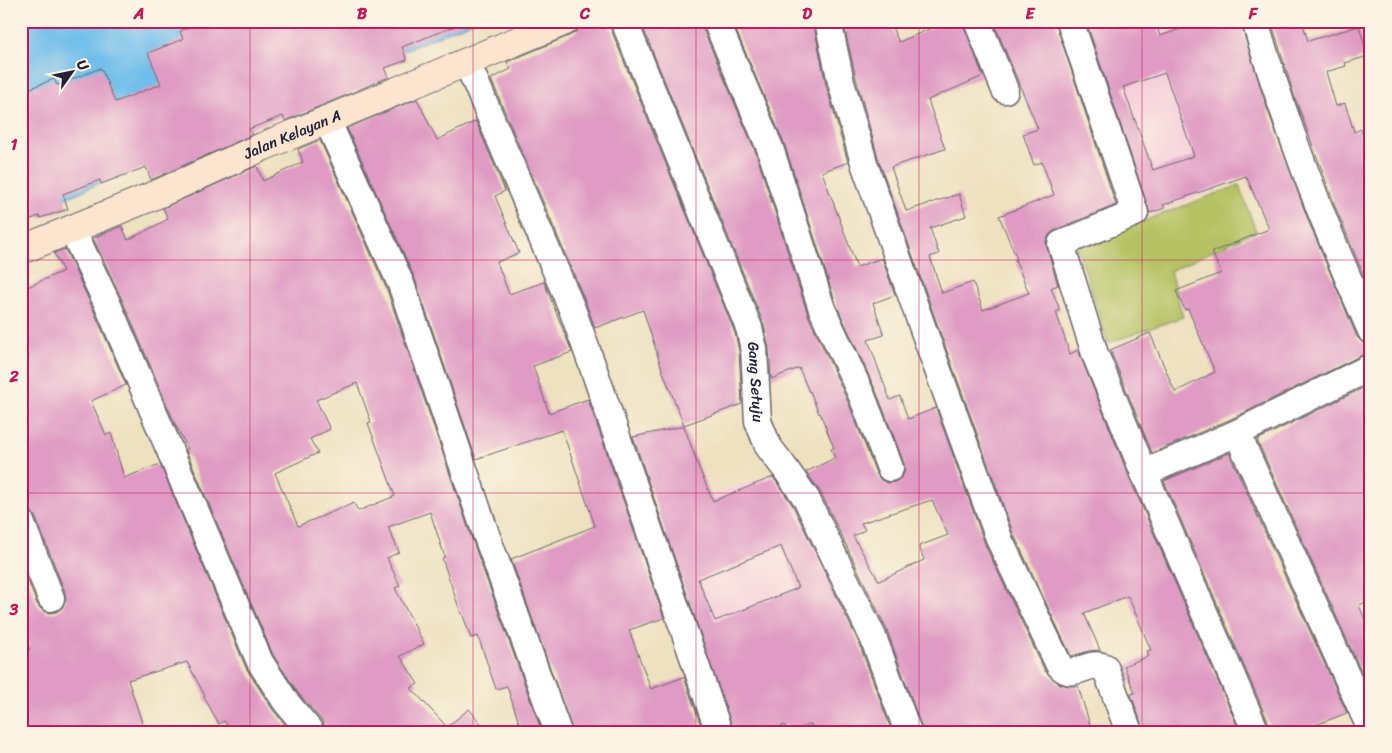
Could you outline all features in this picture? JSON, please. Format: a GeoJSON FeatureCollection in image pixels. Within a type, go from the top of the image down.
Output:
{"type":"FeatureCollection","features":[{"type":"Feature","properties":{"kind":"street","name":"Jalan Kelayan A"},"geometry":{"type":"LineString","coordinates":[[21,250],[565,21]]}},
{"type":"Feature","properties":{"kind":"street","name":"Gang Setuju"},"geometry":{"type":"LineString","coordinates":[[624,21],[749,328],[754,349],[758,421],[768,446],[806,498],[873,637],[908,732]]}},
{"type":"Feature","properties":{"kind":"street"},"geometry":{"type":"LineString","coordinates":[[716,21],[770,148],[822,309],[862,396],[890,468]]}},
{"type":"Feature","properties":{"kind":"street"},"geometry":{"type":"LineString","coordinates":[[828,21],[841,82],[865,166],[1000,541],[1059,664],[1068,672],[1096,665],[1105,667],[1129,732]]}},
{"type":"Feature","properties":{"kind":"street"},"geometry":{"type":"LineString","coordinates":[[977,21],[1005,90]]}},
{"type":"Feature","properties":{"kind":"street"},"geometry":{"type":"LineString","coordinates":[[1070,21],[1135,213],[1061,244],[1096,354],[1144,473],[1256,732]]}},
{"type":"Feature","properties":{"kind":"street"},"geometry":{"type":"LineString","coordinates":[[1255,21],[1274,87],[1334,248],[1371,331]]}},
{"type":"Feature","properties":{"kind":"street"},"geometry":{"type":"LineString","coordinates":[[467,62],[572,309],[719,732]]}},
{"type":"Feature","properties":{"kind":"street"},"geometry":{"type":"LineString","coordinates":[[327,120],[401,284],[483,525],[558,732]]}},
{"type":"Feature","properties":{"kind":"street"},"geometry":{"type":"LineString","coordinates":[[72,229],[111,312],[260,662],[286,702],[311,732]]}},
{"type":"Feature","properties":{"kind":"street"},"geometry":{"type":"LineString","coordinates":[[1144,473],[1237,433],[1371,367]]}},
{"type":"Feature","properties":{"kind":"street"},"geometry":{"type":"LineString","coordinates":[[1237,433],[1371,730]]}},
{"type":"Feature","properties":{"kind":"street"},"geometry":{"type":"LineString","coordinates":[[21,522],[51,598]]}},
{"type":"Feature","properties":{"kind":"shaded area"},"geometry":{"type":"Polygon","coordinates":[[[1066,21],[1184,22],[1240,179],[1135,221],[1066,21]]]}},
{"type":"Feature","properties":{"kind":"shaded area"},"geometry":{"type":"Polygon","coordinates":[[[780,472],[856,608],[704,668],[646,516],[780,472]]]}},
{"type":"Feature","properties":{"kind":"green space"},"geometry":{"type":"Polygon","coordinates":[[[1239,185],[1256,231],[1170,271],[1183,317],[1108,343],[1077,246],[1239,185]]]}},
{"type":"Feature","properties":{"kind":"water"},"geometry":{"type":"Polygon","coordinates":[[[21,21],[474,21],[213,131],[21,219],[21,21]]]}},
{"type":"Feature","properties":{"kind":"building"},"geometry":{"type":"Polygon","coordinates":[[[204,21],[465,22],[402,47],[407,60],[385,68],[389,77],[285,121],[283,116],[249,129],[252,135],[151,180],[146,167],[101,184],[100,180],[63,194],[68,209],[40,218],[39,216],[21,223],[21,92],[54,79],[57,85],[101,68],[115,102],[161,84],[148,53],[183,39],[180,31],[204,21]]]}},
{"type":"Feature","properties":{"kind":"building"},"geometry":{"type":"Polygon","coordinates":[[[583,21],[609,21],[735,333],[739,351],[742,404],[684,425],[663,372],[643,310],[595,328],[491,79],[511,69],[507,62],[571,35],[577,31],[580,23],[583,21]]]}},
{"type":"Feature","properties":{"kind":"building"},"geometry":{"type":"Polygon","coordinates":[[[640,21],[701,21],[756,153],[808,315],[848,402],[876,473],[881,480],[888,483],[895,482],[902,477],[905,470],[904,463],[876,391],[836,304],[784,143],[732,21],[813,21],[826,85],[848,162],[822,172],[857,267],[882,258],[895,295],[873,303],[884,335],[868,340],[890,400],[900,396],[908,419],[936,408],[986,547],[1045,671],[1060,684],[1078,686],[1091,728],[1079,732],[923,732],[887,630],[820,491],[806,472],[835,458],[831,449],[834,448],[799,368],[771,379],[769,348],[763,322],[640,21]],[[932,500],[861,523],[865,530],[853,536],[879,581],[924,560],[919,546],[948,535],[932,500]]]}},
{"type":"Feature","properties":{"kind":"building"},"geometry":{"type":"Polygon","coordinates":[[[843,21],[889,21],[899,42],[936,26],[934,21],[962,21],[983,76],[928,100],[945,149],[891,167],[906,211],[959,194],[966,216],[930,228],[939,254],[930,257],[942,293],[973,282],[983,310],[1029,293],[999,216],[1054,195],[1042,162],[1034,165],[1023,134],[1038,129],[993,21],[1055,21],[1116,205],[1055,230],[1049,235],[1046,242],[1047,248],[1058,285],[1051,288],[1060,310],[1056,312],[1070,354],[1078,350],[1130,479],[1240,732],[1144,732],[1131,694],[1135,693],[1124,666],[1149,656],[1147,651],[1151,650],[1128,596],[1084,613],[1100,650],[1071,656],[1014,535],[941,335],[879,161],[856,78],[843,21]]]}},
{"type":"Feature","properties":{"kind":"building"},"geometry":{"type":"Polygon","coordinates":[[[1086,21],[1155,21],[1160,36],[1204,21],[1240,21],[1266,105],[1309,222],[1357,337],[1363,343],[1371,346],[1371,352],[1231,419],[1152,453],[1110,350],[1150,333],[1175,392],[1215,372],[1188,309],[1185,310],[1176,291],[1221,273],[1212,252],[1269,229],[1246,176],[1163,205],[1165,208],[1150,213],[1086,21]],[[1165,73],[1123,87],[1153,170],[1194,156],[1165,73]]]}},
{"type":"Feature","properties":{"kind":"building"},"geometry":{"type":"Polygon","coordinates":[[[1282,21],[1302,21],[1308,41],[1359,26],[1368,56],[1345,63],[1346,66],[1326,72],[1336,106],[1345,103],[1354,132],[1361,129],[1371,156],[1371,293],[1337,211],[1294,95],[1272,24],[1282,21]]]}},
{"type":"Feature","properties":{"kind":"building"},"geometry":{"type":"Polygon","coordinates":[[[417,99],[437,140],[476,121],[505,191],[495,196],[519,253],[497,262],[509,294],[544,282],[572,352],[533,366],[549,413],[588,399],[664,618],[629,630],[651,689],[684,677],[703,732],[573,732],[511,559],[595,526],[562,430],[476,459],[415,279],[347,128],[417,99]]]}},
{"type":"Feature","properties":{"kind":"building"},"geometry":{"type":"Polygon","coordinates":[[[320,140],[387,290],[472,539],[542,732],[522,732],[507,686],[496,689],[478,636],[471,638],[461,614],[442,558],[445,557],[430,512],[388,527],[399,552],[387,558],[400,586],[395,588],[424,644],[400,656],[418,684],[411,688],[447,727],[469,709],[488,732],[326,732],[323,722],[298,693],[273,655],[186,450],[188,449],[93,238],[122,226],[128,240],[168,219],[163,208],[257,166],[263,181],[303,162],[298,149],[320,140]],[[357,383],[316,400],[330,429],[310,439],[318,453],[275,473],[298,526],[354,503],[358,511],[395,496],[368,423],[371,422],[357,383]]]}},
{"type":"Feature","properties":{"kind":"building"},"geometry":{"type":"Polygon","coordinates":[[[65,249],[126,385],[91,401],[106,435],[111,433],[124,478],[160,464],[246,668],[273,710],[291,732],[231,732],[224,721],[219,724],[187,662],[128,680],[145,732],[21,732],[21,653],[30,650],[21,626],[21,563],[37,604],[41,609],[48,613],[56,612],[62,608],[66,600],[65,592],[35,516],[30,510],[21,507],[21,290],[63,271],[54,253],[65,249]]]}},
{"type":"Feature","properties":{"kind":"building"},"geometry":{"type":"Polygon","coordinates":[[[1371,384],[1371,600],[1359,605],[1371,635],[1371,693],[1257,440],[1371,384]]]}},
{"type":"Feature","properties":{"kind":"building"},"geometry":{"type":"Polygon","coordinates":[[[684,426],[713,501],[773,477],[793,506],[859,643],[892,732],[814,732],[811,724],[790,732],[787,732],[785,725],[767,732],[734,732],[633,437],[684,426]],[[781,546],[698,579],[715,621],[798,588],[781,546]]]}},
{"type":"Feature","properties":{"kind":"building"},"geometry":{"type":"Polygon","coordinates":[[[1229,453],[1347,713],[1297,732],[1271,732],[1164,481],[1229,453]]]}}]}
